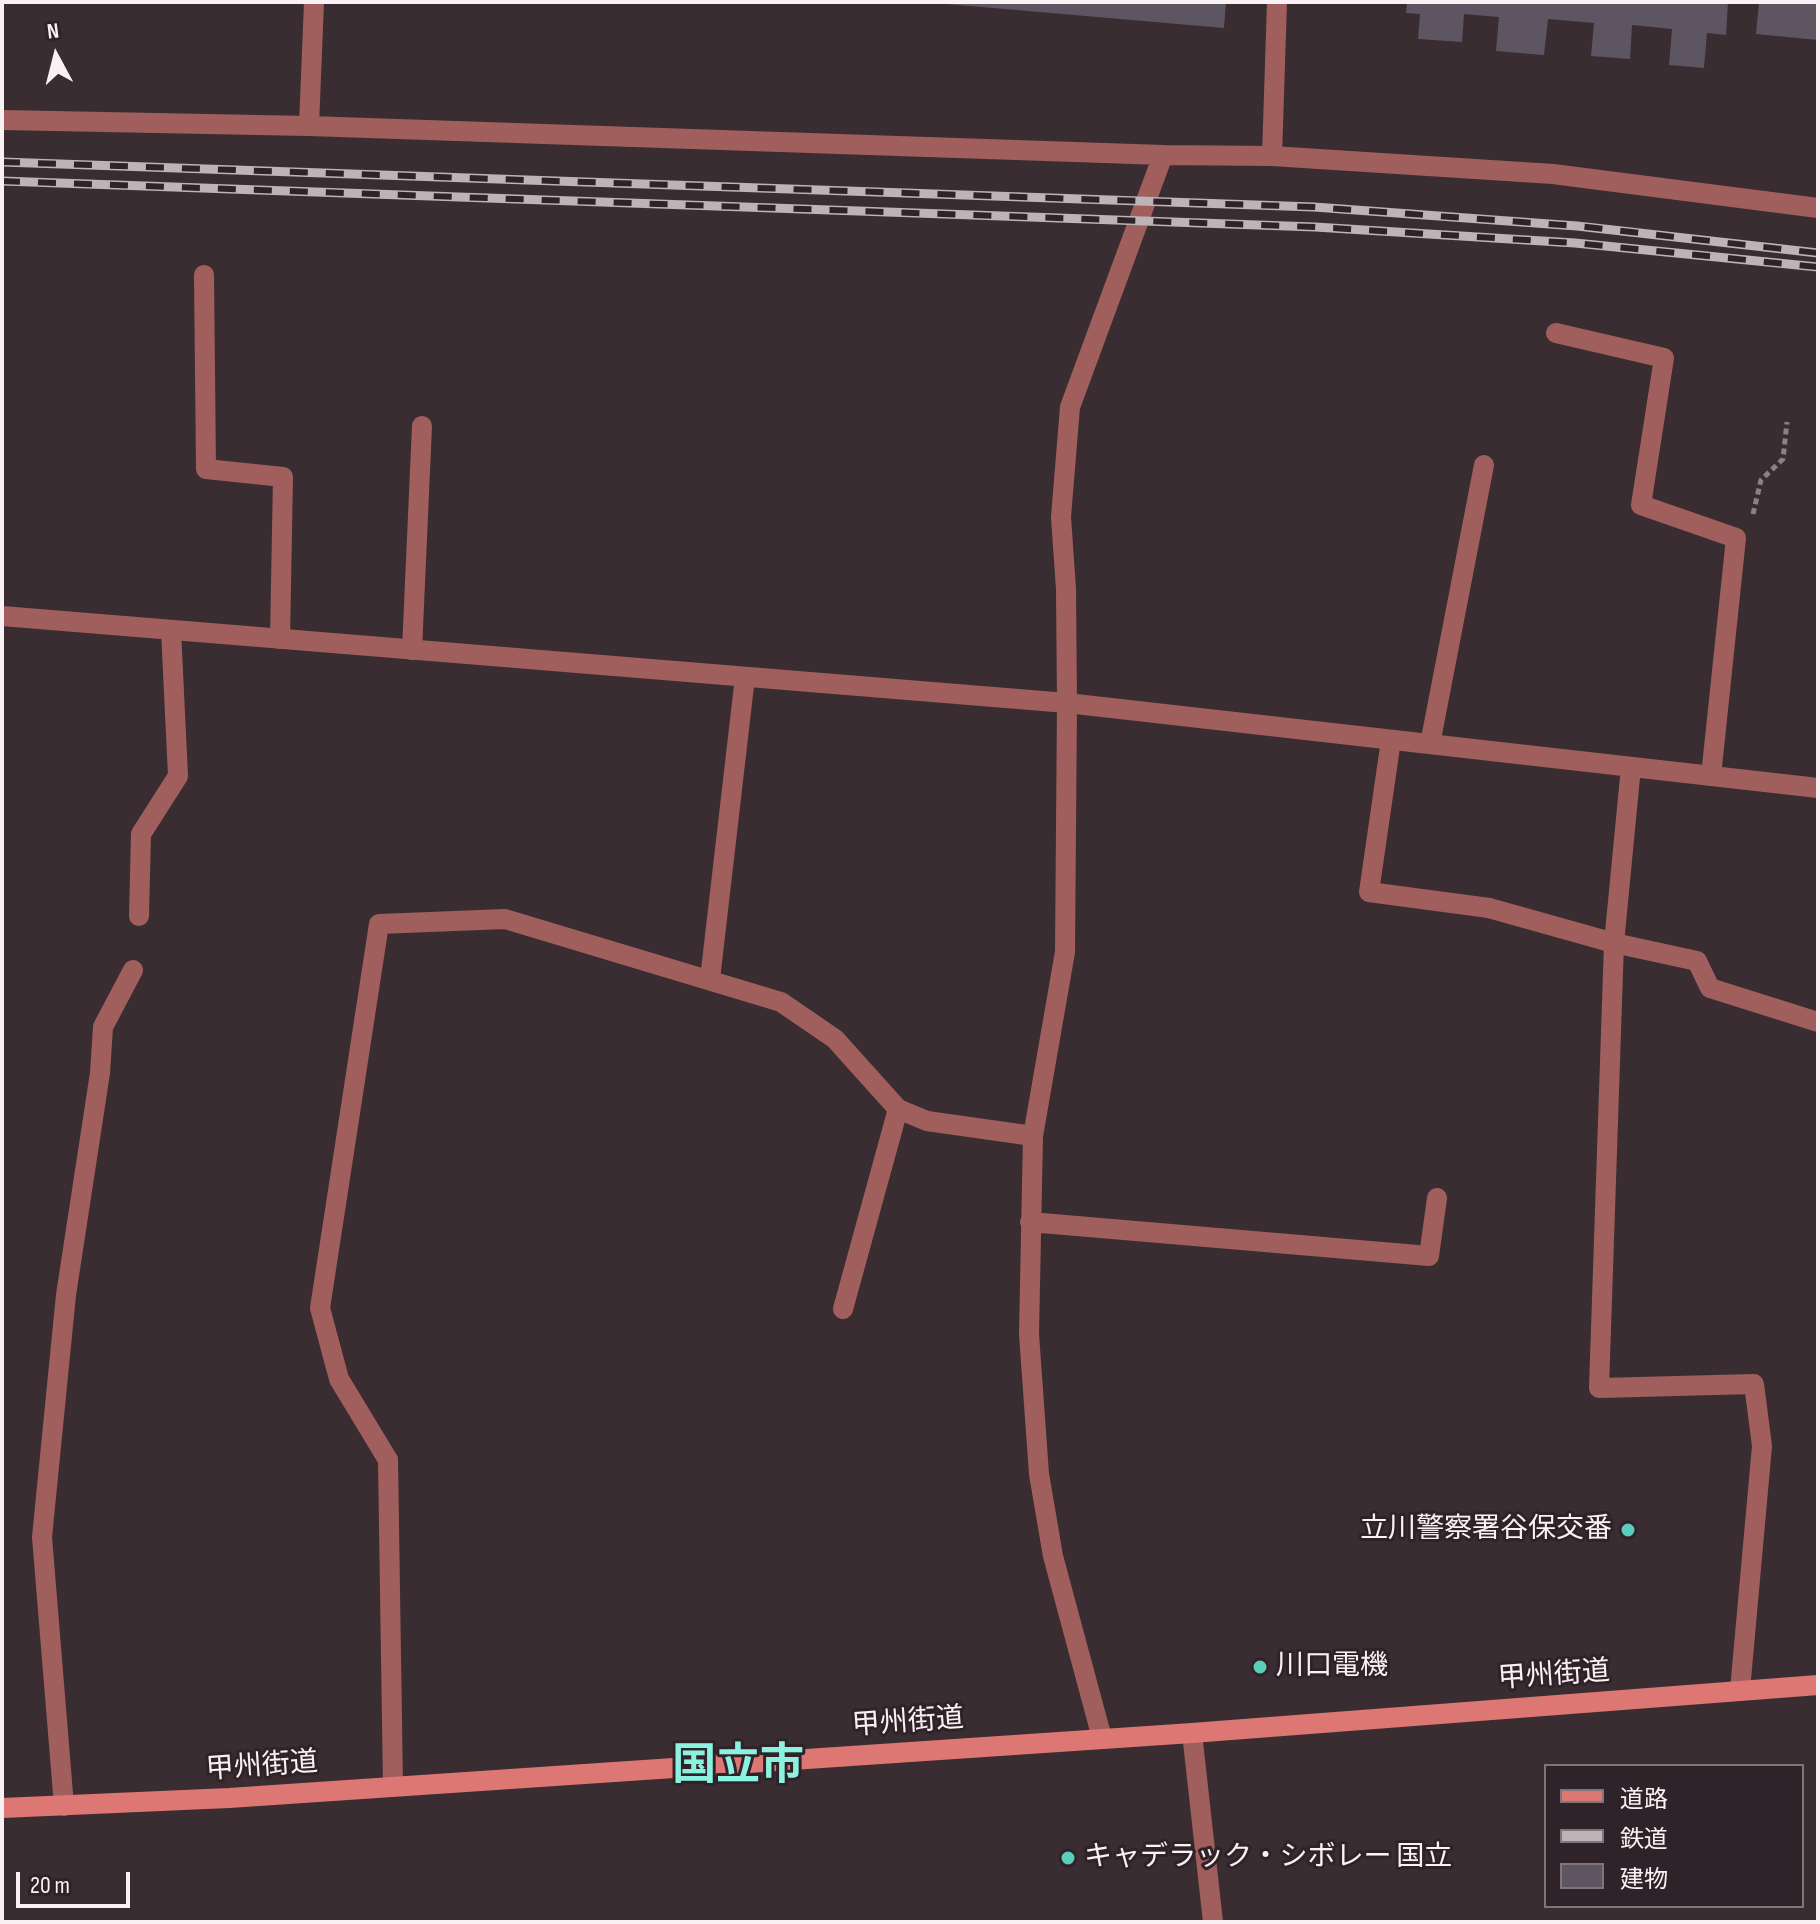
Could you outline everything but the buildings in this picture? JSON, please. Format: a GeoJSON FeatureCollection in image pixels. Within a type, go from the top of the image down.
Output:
{"type":"FeatureCollection","features":[{"type":"Feature","properties":{"kind":"main road","name":"甲州街道"},"geometry":{"type":"LineString","coordinates":[[2,1808],[393,1787],[1192,1733],[1818,1685]]}},
{"type":"Feature","properties":{"kind":"street"},"geometry":{"type":"LineString","coordinates":[[309,126],[314,2]]}},
{"type":"Feature","properties":{"kind":"street"},"geometry":{"type":"LineString","coordinates":[[1272,156],[1277,2]]}},
{"type":"Feature","properties":{"kind":"street"},"geometry":{"type":"LineString","coordinates":[[2,120],[309,126],[1272,156],[1553,174],[1818,208]]}},
{"type":"Feature","properties":{"kind":"street"},"geometry":{"type":"LineString","coordinates":[[1102,1738],[1053,1556],[1039,1474],[1029,1334],[1033,1136],[1065,952],[1066,589],[1061,517],[1070,407],[1163,155]]}},
{"type":"Feature","properties":{"kind":"street"},"geometry":{"type":"LineString","coordinates":[[204,275],[206,469],[283,477],[280,639]]}},
{"type":"Feature","properties":{"kind":"street"},"geometry":{"type":"LineString","coordinates":[[1556,333],[1664,358],[1641,505],[1736,538],[1711,776]]}},
{"type":"Feature","properties":{"kind":"street"},"geometry":{"type":"LineString","coordinates":[[412,650],[422,426]]}},
{"type":"Feature","properties":{"kind":"street"},"geometry":{"type":"LineString","coordinates":[[1430,744],[1484,465]]}},
{"type":"Feature","properties":{"kind":"street"},"geometry":{"type":"LineString","coordinates":[[2,616],[1067,703],[1818,788]]}},
{"type":"Feature","properties":{"kind":"street"},"geometry":{"type":"LineString","coordinates":[[139,916],[141,834],[178,776],[171,630]]}},
{"type":"Feature","properties":{"kind":"street"},"geometry":{"type":"LineString","coordinates":[[710,979],[745,677]]}},
{"type":"Feature","properties":{"kind":"street"},"geometry":{"type":"LineString","coordinates":[[1391,740],[1369,892],[1489,908],[1614,943],[1697,961],[1710,988],[1818,1022]]}},
{"type":"Feature","properties":{"kind":"street"},"geometry":{"type":"LineString","coordinates":[[1631,767],[1614,943],[1599,1388],[1754,1384],[1762,1446],[1740,1690]]}},
{"type":"Feature","properties":{"kind":"street"},"geometry":{"type":"LineString","coordinates":[[393,1787],[388,1460],[339,1379],[320,1308],[379,924],[505,919],[781,1002],[835,1039],[898,1109],[927,1121],[1033,1136]]}},
{"type":"Feature","properties":{"kind":"street"},"geometry":{"type":"LineString","coordinates":[[64,1806],[42,1537],[66,1295],[100,1073],[103,1027],[133,970]]}},
{"type":"Feature","properties":{"kind":"street"},"geometry":{"type":"LineString","coordinates":[[843,1309],[898,1109]]}},
{"type":"Feature","properties":{"kind":"street"},"geometry":{"type":"LineString","coordinates":[[1030,1222],[1429,1256],[1437,1198]]}},
{"type":"Feature","properties":{"kind":"street"},"geometry":{"type":"LineString","coordinates":[[1192,1733],[1213,1922]]}},
{"type":"Feature","properties":{"kind":"path"},"geometry":{"type":"LineString","coordinates":[[1736,538],[1752,517],[1761,480],[1783,459],[1787,422]]}},
{"type":"Feature","properties":{"kind":"railway"},"geometry":{"type":"LineString","coordinates":[[2,162],[1314,207],[1577,226],[1818,253]]}},
{"type":"Feature","properties":{"kind":"railway"},"geometry":{"type":"LineString","coordinates":[[2,181],[1315,227],[1575,243],[1818,267]]}},
{"type":"Feature","properties":{"kind":"place","name":"立川警察署谷保交番"},"geometry":{"type":"Point","coordinates":[1628,1530]}},
{"type":"Feature","properties":{"kind":"place","name":"川口電機"},"geometry":{"type":"Point","coordinates":[1260,1667]}},
{"type":"Feature","properties":{"kind":"place","name":"キャデラック・シボレー 国立"},"geometry":{"type":"Point","coordinates":[1068,1858]}},
{"type":"Feature","properties":{"kind":"district","name":"国立市"},"geometry":{"type":"Point","coordinates":[738,1768]}}]}
